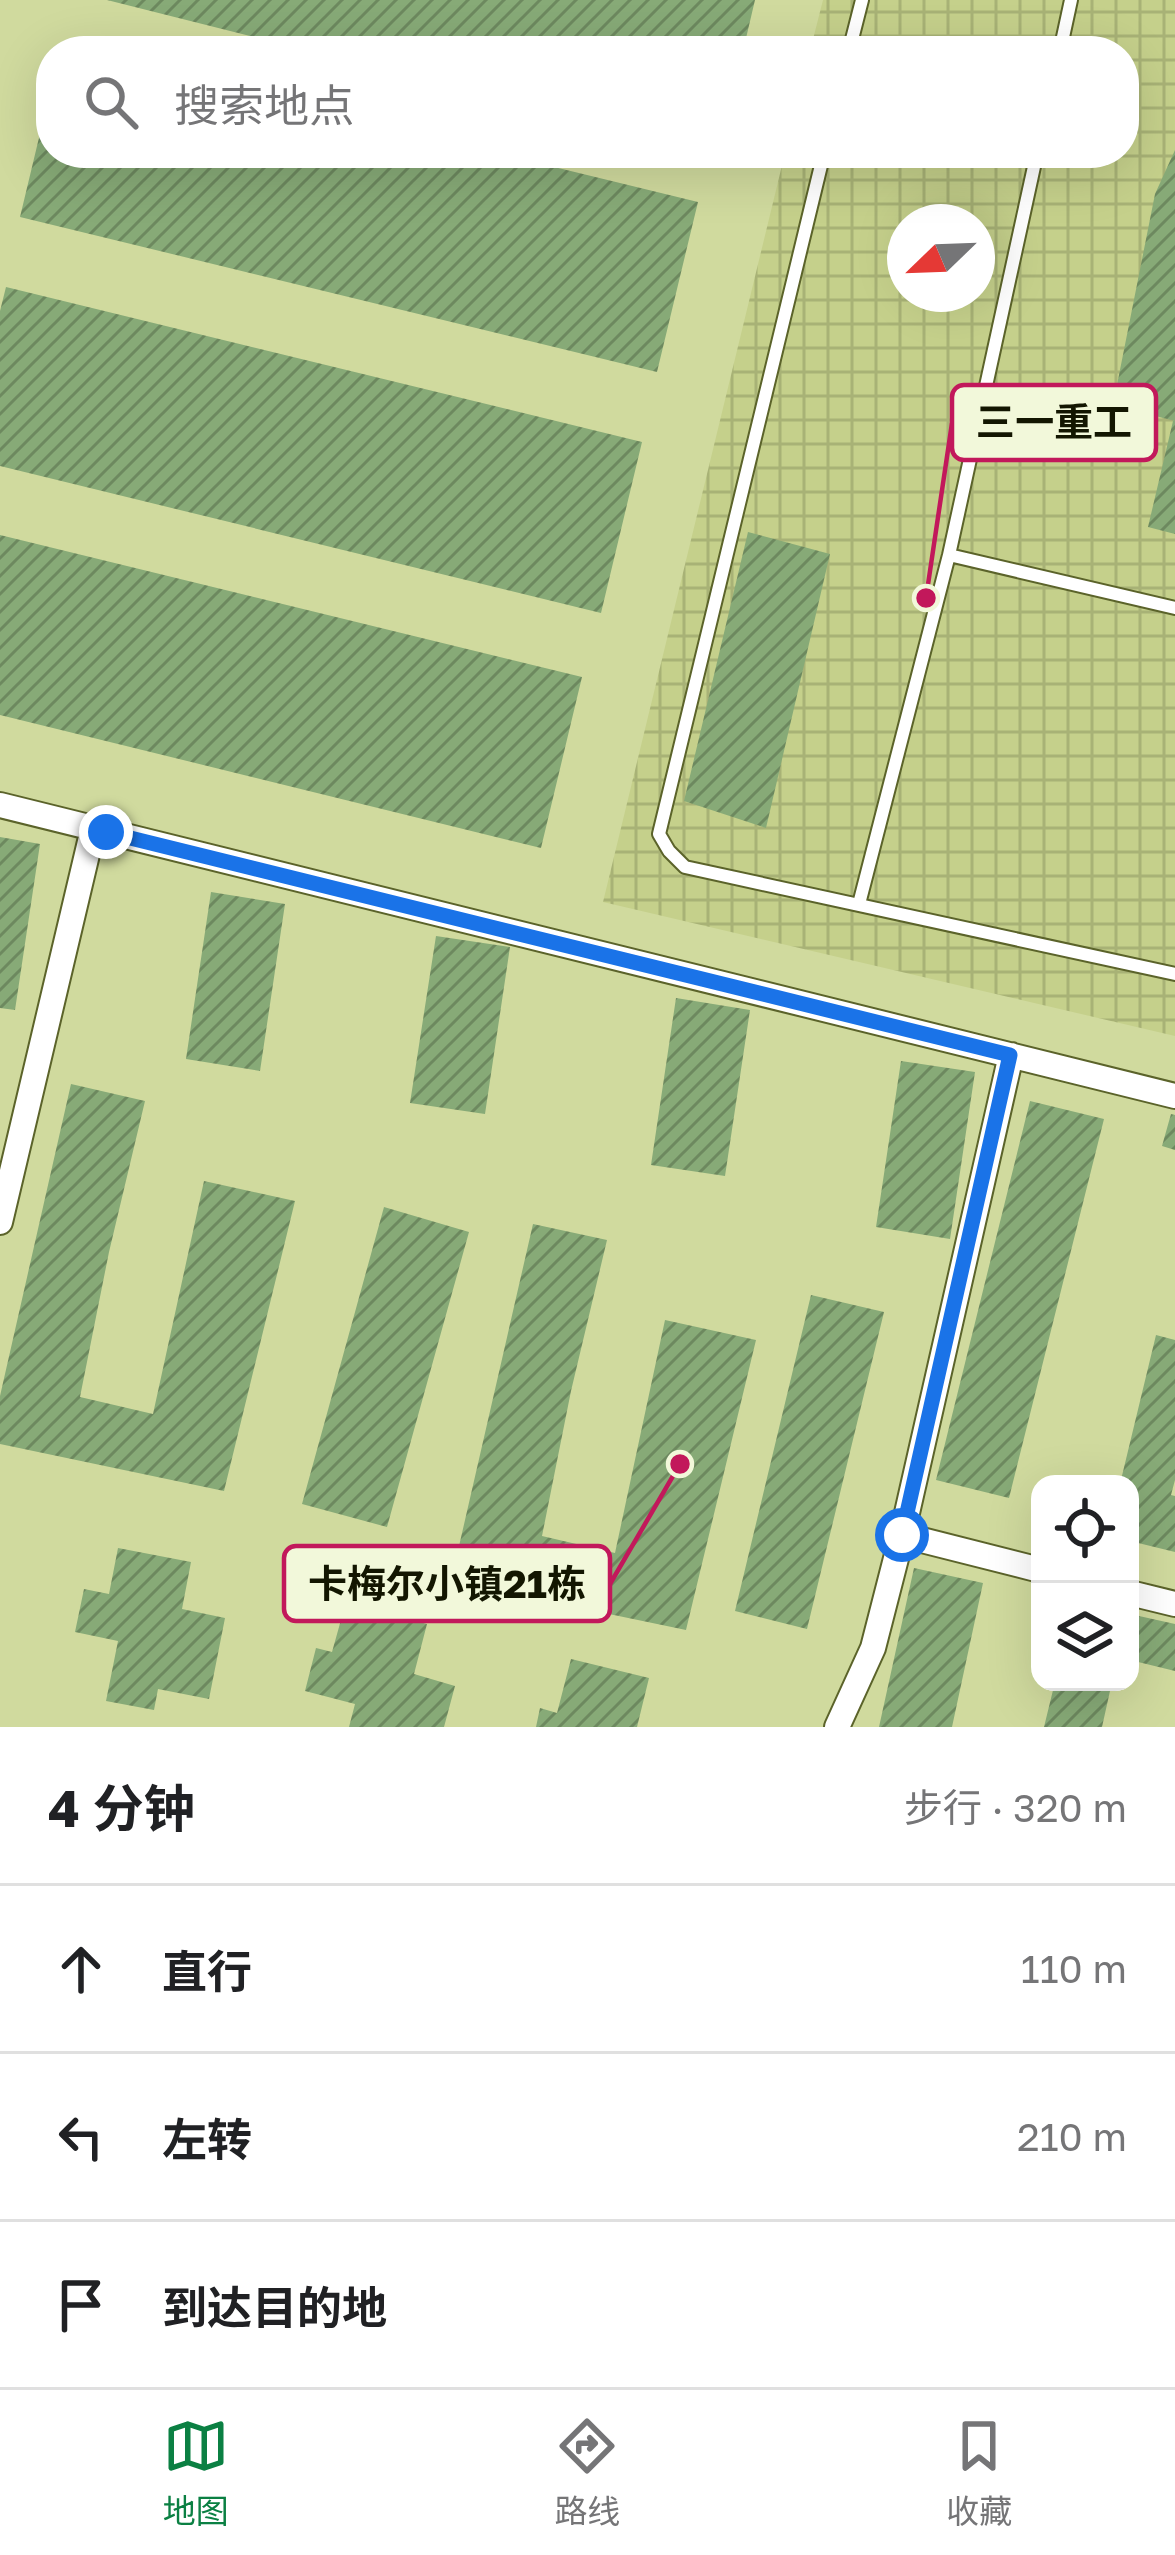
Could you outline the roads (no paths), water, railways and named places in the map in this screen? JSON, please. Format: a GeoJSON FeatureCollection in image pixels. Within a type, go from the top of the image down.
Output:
{"type":"FeatureCollection","features":[{"type":"Feature","properties":{"kind":"street"},"geometry":{"type":"LineString","coordinates":[[0,806],[1175,1096]]}},
{"type":"Feature","properties":{"kind":"street"},"geometry":{"type":"LineString","coordinates":[[0,1222],[93,829]]}},
{"type":"Feature","properties":{"kind":"street"},"geometry":{"type":"LineString","coordinates":[[837,1727],[873,1648],[1010,1055]]}},
{"type":"Feature","properties":{"kind":"street"},"geometry":{"type":"LineString","coordinates":[[902,1535],[1031,1568]]}},
{"type":"Feature","properties":{"kind":"street"},"geometry":{"type":"LineString","coordinates":[[1139,1595],[1175,1604]]}},
{"type":"Feature","properties":{"kind":"lane"},"geometry":{"type":"LineString","coordinates":[[853,36],[862,0]]}},
{"type":"Feature","properties":{"kind":"lane"},"geometry":{"type":"LineString","coordinates":[[1063,36],[1071,0]]}},
{"type":"Feature","properties":{"kind":"lane"},"geometry":{"type":"LineString","coordinates":[[820,168],[659,834],[685,867],[1175,974]]}},
{"type":"Feature","properties":{"kind":"lane"},"geometry":{"type":"LineString","coordinates":[[859,904],[949,555],[1034,168]]}},
{"type":"Feature","properties":{"kind":"lane"},"geometry":{"type":"LineString","coordinates":[[949,555],[1175,608]]}},
{"type":"Feature","properties":{"kind":"place","name":"三一重工"},"geometry":{"type":"Point","coordinates":[926,598]}},
{"type":"Feature","properties":{"kind":"place","name":"卡梅尔小镇21栋"},"geometry":{"type":"Point","coordinates":[680,1464]}}]}
